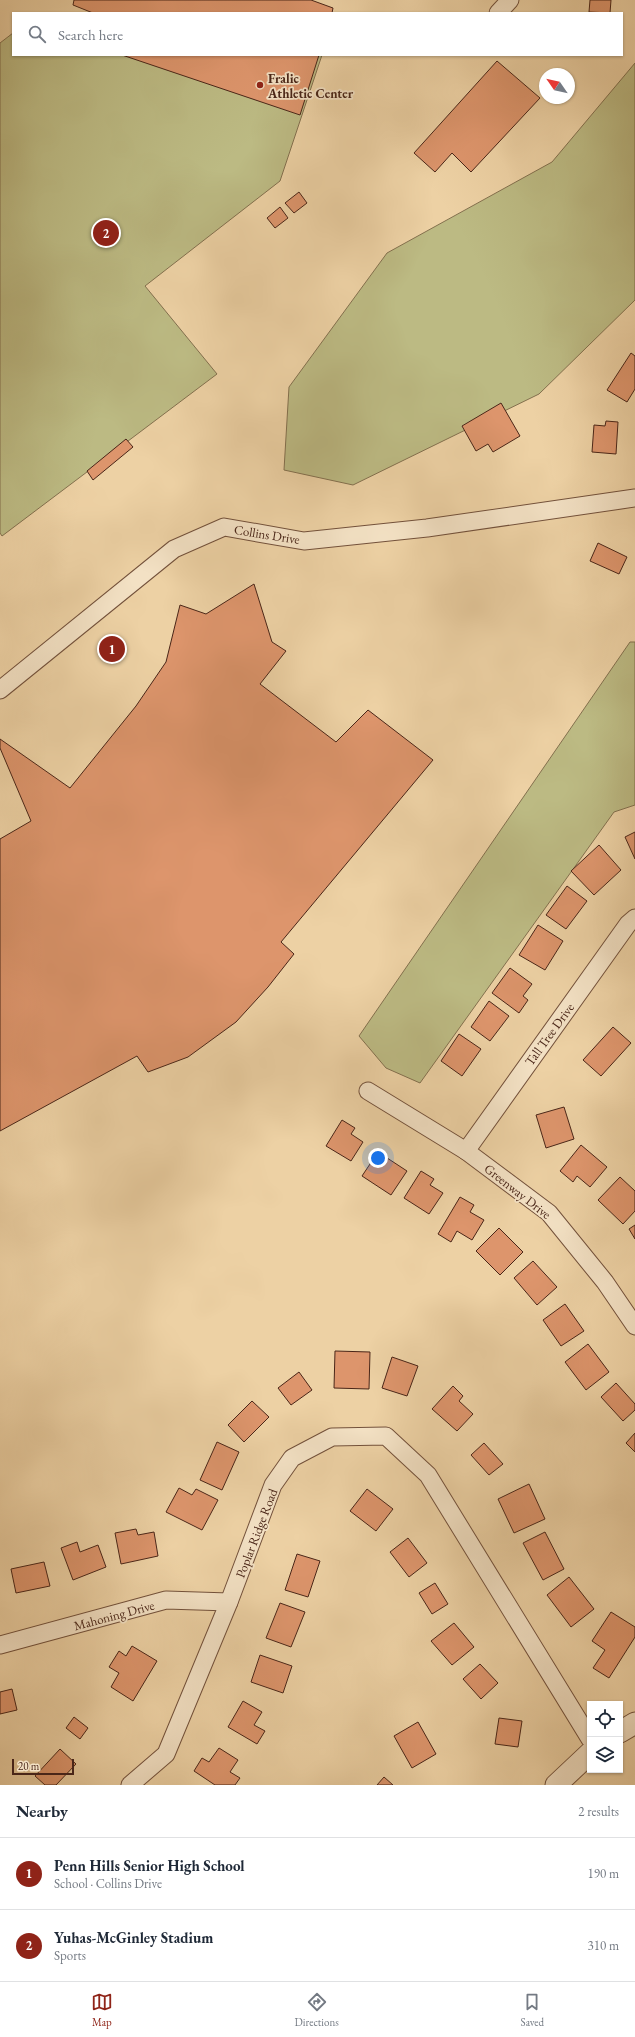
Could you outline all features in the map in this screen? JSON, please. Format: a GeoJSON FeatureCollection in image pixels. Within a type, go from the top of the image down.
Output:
{"type":"FeatureCollection","features":[{"type":"Feature","properties":{"kind":"street"},"geometry":{"type":"LineString","coordinates":[[499,12],[510,0]]}},
{"type":"Feature","properties":{"kind":"street","name":"Collins Drive"},"geometry":{"type":"LineString","coordinates":[[0,690],[174,549],[224,527],[304,540],[427,528],[635,498]]}},
{"type":"Feature","properties":{"kind":"street","name":"Tall Tree Drive"},"geometry":{"type":"LineString","coordinates":[[466,1151],[628,924],[635,918]]}},
{"type":"Feature","properties":{"kind":"street","name":"Greenway Drive"},"geometry":{"type":"LineString","coordinates":[[368,1091],[466,1151],[549,1213],[605,1282],[635,1326]]}},
{"type":"Feature","properties":{"kind":"street","name":"Poplar Ridge Road"},"geometry":{"type":"LineString","coordinates":[[130,1785],[166,1754],[229,1602],[273,1486],[292,1458],[332,1438],[386,1436],[428,1475],[589,1737]]}},
{"type":"Feature","properties":{"kind":"street","name":"Mahoning Drive"},"geometry":{"type":"LineString","coordinates":[[0,1645],[166,1600],[229,1602]]}},
{"type":"Feature","properties":{"kind":"street"},"geometry":{"type":"LineString","coordinates":[[623,1730],[635,1723]]}},
{"type":"Feature","properties":{"kind":"street"},"geometry":{"type":"LineString","coordinates":[[556,1785],[587,1756]]}},
{"type":"Feature","properties":{"kind":"shaded area"},"geometry":{"type":"Polygon","coordinates":[[[12,34],[12,56],[322,56],[280,181],[145,286],[217,374],[2,536],[0,533],[0,43],[12,34]]]}},
{"type":"Feature","properties":{"kind":"shaded area"},"geometry":{"type":"Polygon","coordinates":[[[635,63],[635,300],[539,394],[353,485],[284,470],[289,387],[387,253],[552,162],[635,63]]]}},
{"type":"Feature","properties":{"kind":"shaded area"},"geometry":{"type":"Polygon","coordinates":[[[630,642],[635,642],[635,805],[614,812],[420,1083],[386,1068],[359,1036],[630,642]]]}},
{"type":"Feature","properties":{"kind":"building"},"geometry":{"type":"Polygon","coordinates":[[[74,0],[311,0],[333,8],[332,12],[90,12],[73,5],[74,0]]]}},
{"type":"Feature","properties":{"kind":"building"},"geometry":{"type":"Polygon","coordinates":[[[590,0],[611,0],[610,12],[589,12],[590,0]]]}},
{"type":"Feature","properties":{"kind":"building","name":"Fralic Athletic Center"},"geometry":{"type":"Polygon","coordinates":[[[125,56],[319,56],[300,115],[125,56]]]}},
{"type":"Feature","properties":{"kind":"building"},"geometry":{"type":"Polygon","coordinates":[[[497,61],[539,97],[539,99],[471,172],[452,153],[435,172],[414,153],[497,61]]]}},
{"type":"Feature","properties":{"kind":"building"},"geometry":{"type":"Polygon","coordinates":[[[299,192],[307,203],[294,213],[285,203],[299,192]]]}},
{"type":"Feature","properties":{"kind":"building"},"geometry":{"type":"Polygon","coordinates":[[[280,207],[288,218],[275,228],[267,218],[280,207]]]}},
{"type":"Feature","properties":{"kind":"building"},"geometry":{"type":"Polygon","coordinates":[[[631,353],[635,356],[635,389],[627,402],[607,390],[631,353]]]}},
{"type":"Feature","properties":{"kind":"building"},"geometry":{"type":"Polygon","coordinates":[[[501,403],[520,436],[493,452],[488,444],[476,451],[462,426],[501,403]]]}},
{"type":"Feature","properties":{"kind":"building"},"geometry":{"type":"Polygon","coordinates":[[[606,421],[618,422],[616,454],[592,452],[594,425],[605,426],[606,421]]]}},
{"type":"Feature","properties":{"kind":"building"},"geometry":{"type":"Polygon","coordinates":[[[126,439],[133,447],[93,480],[87,471],[126,439]]]}},
{"type":"Feature","properties":{"kind":"building"},"geometry":{"type":"Polygon","coordinates":[[[598,543],[627,557],[619,574],[590,561],[598,543]]]}},
{"type":"Feature","properties":{"kind":"building"},"geometry":{"type":"Polygon","coordinates":[[[254,584],[272,642],[286,651],[260,684],[336,742],[368,710],[433,760],[281,942],[294,954],[268,987],[236,1022],[188,1057],[148,1072],[137,1056],[0,1131],[0,839],[31,821],[0,748],[0,739],[70,788],[136,706],[166,662],[180,605],[206,614],[254,584]]]}},
{"type":"Feature","properties":{"kind":"building"},"geometry":{"type":"Polygon","coordinates":[[[635,832],[635,859],[625,837],[635,832]]]}},
{"type":"Feature","properties":{"kind":"building"},"geometry":{"type":"Polygon","coordinates":[[[599,845],[621,870],[594,895],[571,871],[599,845]]]}},
{"type":"Feature","properties":{"kind":"building"},"geometry":{"type":"Polygon","coordinates":[[[567,886],[587,901],[566,929],[546,915],[567,886]]]}},
{"type":"Feature","properties":{"kind":"building"},"geometry":{"type":"Polygon","coordinates":[[[538,925],[563,941],[545,970],[519,955],[538,925]]]}},
{"type":"Feature","properties":{"kind":"building"},"geometry":{"type":"Polygon","coordinates":[[[510,968],[532,984],[523,996],[528,1000],[519,1013],[492,993],[510,968]]]}},
{"type":"Feature","properties":{"kind":"building"},"geometry":{"type":"Polygon","coordinates":[[[489,1001],[509,1016],[490,1041],[471,1027],[489,1001]]]}},
{"type":"Feature","properties":{"kind":"building"},"geometry":{"type":"Polygon","coordinates":[[[613,1027],[631,1043],[601,1076],[583,1060],[613,1027]]]}},
{"type":"Feature","properties":{"kind":"building"},"geometry":{"type":"Polygon","coordinates":[[[459,1034],[481,1049],[462,1076],[441,1061],[459,1034]]]}},
{"type":"Feature","properties":{"kind":"building"},"geometry":{"type":"Polygon","coordinates":[[[564,1107],[574,1139],[546,1148],[536,1115],[564,1107]]]}},
{"type":"Feature","properties":{"kind":"building"},"geometry":{"type":"Polygon","coordinates":[[[342,1120],[355,1128],[351,1134],[363,1142],[351,1161],[326,1146],[342,1120]]]}},
{"type":"Feature","properties":{"kind":"building"},"geometry":{"type":"Polygon","coordinates":[[[581,1145],[607,1167],[590,1187],[577,1176],[573,1182],[560,1171],[581,1145]]]}},
{"type":"Feature","properties":{"kind":"building"},"geometry":{"type":"Polygon","coordinates":[[[378,1152],[407,1171],[391,1195],[362,1176],[378,1152]]]}},
{"type":"Feature","properties":{"kind":"building"},"geometry":{"type":"Polygon","coordinates":[[[421,1171],[434,1179],[430,1185],[443,1193],[429,1214],[404,1198],[421,1171]]]}},
{"type":"Feature","properties":{"kind":"building"},"geometry":{"type":"Polygon","coordinates":[[[620,1177],[635,1191],[635,1211],[623,1224],[598,1200],[620,1177]]]}},
{"type":"Feature","properties":{"kind":"building"},"geometry":{"type":"Polygon","coordinates":[[[460,1197],[474,1205],[470,1212],[484,1220],[472,1240],[457,1231],[451,1242],[438,1234],[460,1197]]]}},
{"type":"Feature","properties":{"kind":"building"},"geometry":{"type":"Polygon","coordinates":[[[635,1225],[635,1239],[629,1229],[635,1225]]]}},
{"type":"Feature","properties":{"kind":"building"},"geometry":{"type":"Polygon","coordinates":[[[499,1228],[523,1252],[500,1275],[476,1251],[499,1228]]]}},
{"type":"Feature","properties":{"kind":"building"},"geometry":{"type":"Polygon","coordinates":[[[533,1261],[557,1287],[537,1305],[514,1278],[533,1261]]]}},
{"type":"Feature","properties":{"kind":"building"},"geometry":{"type":"Polygon","coordinates":[[[565,1304],[584,1331],[561,1346],[543,1320],[565,1304]]]}},
{"type":"Feature","properties":{"kind":"building"},"geometry":{"type":"Polygon","coordinates":[[[588,1344],[609,1372],[586,1390],[565,1362],[588,1344]]]}},
{"type":"Feature","properties":{"kind":"building"},"geometry":{"type":"Polygon","coordinates":[[[335,1351],[370,1352],[369,1389],[334,1388],[335,1351]]]}},
{"type":"Feature","properties":{"kind":"building"},"geometry":{"type":"Polygon","coordinates":[[[392,1357],[418,1366],[407,1396],[382,1388],[392,1357]]]}},
{"type":"Feature","properties":{"kind":"building"},"geometry":{"type":"Polygon","coordinates":[[[299,1372],[312,1390],[291,1405],[278,1388],[299,1372]]]}},
{"type":"Feature","properties":{"kind":"building"},"geometry":{"type":"Polygon","coordinates":[[[616,1383],[635,1404],[635,1410],[623,1421],[601,1397],[616,1383]]]}},
{"type":"Feature","properties":{"kind":"building"},"geometry":{"type":"Polygon","coordinates":[[[453,1386],[463,1396],[459,1401],[473,1414],[457,1431],[432,1409],[453,1386]]]}},
{"type":"Feature","properties":{"kind":"building"},"geometry":{"type":"Polygon","coordinates":[[[252,1401],[269,1417],[244,1442],[228,1425],[252,1401]]]}},
{"type":"Feature","properties":{"kind":"building"},"geometry":{"type":"Polygon","coordinates":[[[635,1433],[635,1452],[626,1443],[635,1433]]]}},
{"type":"Feature","properties":{"kind":"building"},"geometry":{"type":"Polygon","coordinates":[[[217,1442],[239,1452],[222,1490],[200,1480],[217,1442]]]}},
{"type":"Feature","properties":{"kind":"building"},"geometry":{"type":"Polygon","coordinates":[[[484,1443],[503,1464],[489,1475],[471,1455],[484,1443]]]}},
{"type":"Feature","properties":{"kind":"building"},"geometry":{"type":"Polygon","coordinates":[[[529,1484],[545,1519],[514,1533],[498,1499],[529,1484]]]}},
{"type":"Feature","properties":{"kind":"building"},"geometry":{"type":"Polygon","coordinates":[[[179,1488],[192,1495],[196,1489],[218,1500],[202,1530],[166,1512],[179,1488]]]}},
{"type":"Feature","properties":{"kind":"building"},"geometry":{"type":"Polygon","coordinates":[[[367,1489],[393,1509],[376,1531],[350,1511],[367,1489]]]}},
{"type":"Feature","properties":{"kind":"building"},"geometry":{"type":"Polygon","coordinates":[[[136,1529],[138,1535],[154,1532],[158,1556],[121,1564],[115,1533],[136,1529]]]}},
{"type":"Feature","properties":{"kind":"building"},"geometry":{"type":"Polygon","coordinates":[[[545,1532],[564,1569],[543,1580],[523,1543],[545,1532]]]}},
{"type":"Feature","properties":{"kind":"building"},"geometry":{"type":"Polygon","coordinates":[[[408,1538],[427,1563],[409,1577],[390,1552],[408,1538]]]}},
{"type":"Feature","properties":{"kind":"building"},"geometry":{"type":"Polygon","coordinates":[[[77,1542],[80,1552],[98,1545],[106,1567],[73,1580],[61,1548],[77,1542]]]}},
{"type":"Feature","properties":{"kind":"building"},"geometry":{"type":"Polygon","coordinates":[[[297,1554],[320,1561],[308,1597],[285,1590],[297,1554]]]}},
{"type":"Feature","properties":{"kind":"building"},"geometry":{"type":"Polygon","coordinates":[[[44,1562],[50,1586],[16,1593],[11,1569],[44,1562]]]}},
{"type":"Feature","properties":{"kind":"building"},"geometry":{"type":"Polygon","coordinates":[[[569,1577],[594,1609],[571,1627],[547,1595],[569,1577]]]}},
{"type":"Feature","properties":{"kind":"building"},"geometry":{"type":"Polygon","coordinates":[[[435,1583],[448,1604],[432,1614],[419,1593],[435,1583]]]}},
{"type":"Feature","properties":{"kind":"building"},"geometry":{"type":"Polygon","coordinates":[[[280,1603],[305,1612],[291,1647],[266,1638],[280,1603]]]}},
{"type":"Feature","properties":{"kind":"building"},"geometry":{"type":"Polygon","coordinates":[[[611,1612],[635,1627],[635,1637],[609,1678],[593,1668],[605,1650],[592,1641],[611,1612]]]}},
{"type":"Feature","properties":{"kind":"building"},"geometry":{"type":"Polygon","coordinates":[[[454,1623],[474,1647],[452,1665],[431,1641],[454,1623]]]}},
{"type":"Feature","properties":{"kind":"building"},"geometry":{"type":"Polygon","coordinates":[[[132,1646],[157,1661],[133,1701],[111,1687],[119,1673],[109,1667],[119,1651],[126,1656],[132,1646]]]}},
{"type":"Feature","properties":{"kind":"building"},"geometry":{"type":"Polygon","coordinates":[[[260,1655],[292,1666],[283,1693],[251,1682],[260,1655]]]}},
{"type":"Feature","properties":{"kind":"building"},"geometry":{"type":"Polygon","coordinates":[[[480,1664],[498,1683],[481,1699],[463,1679],[480,1664]]]}},
{"type":"Feature","properties":{"kind":"building"},"geometry":{"type":"Polygon","coordinates":[[[12,1689],[17,1710],[0,1714],[0,1692],[12,1689]]]}},
{"type":"Feature","properties":{"kind":"building"},"geometry":{"type":"Polygon","coordinates":[[[243,1701],[262,1712],[254,1725],[265,1731],[257,1744],[228,1727],[243,1701]]]}},
{"type":"Feature","properties":{"kind":"building"},"geometry":{"type":"Polygon","coordinates":[[[74,1717],[88,1728],[80,1739],[66,1728],[74,1717]]]}},
{"type":"Feature","properties":{"kind":"building"},"geometry":{"type":"Polygon","coordinates":[[[499,1718],[522,1721],[518,1747],[495,1744],[499,1718]]]}},
{"type":"Feature","properties":{"kind":"building"},"geometry":{"type":"Polygon","coordinates":[[[418,1722],[436,1754],[412,1768],[394,1736],[418,1722]]]}},
{"type":"Feature","properties":{"kind":"building"},"geometry":{"type":"Polygon","coordinates":[[[219,1748],[238,1760],[230,1772],[240,1778],[235,1785],[215,1785],[194,1771],[202,1758],[209,1762],[219,1748]]]}},
{"type":"Feature","properties":{"kind":"building"},"geometry":{"type":"Polygon","coordinates":[[[60,1749],[76,1764],[56,1785],[45,1785],[35,1776],[60,1749]]]}},
{"type":"Feature","properties":{"kind":"building"},"geometry":{"type":"Polygon","coordinates":[[[384,1777],[393,1785],[377,1785],[384,1777]]]}},
{"type":"Feature","properties":{"kind":"place","name":"Fralic Athletic Center"},"geometry":{"type":"Point","coordinates":[260,85]}},
{"type":"Feature","properties":{"kind":"place","name":"Yuhas-McGinley Stadium"},"geometry":{"type":"Point","coordinates":[106,233]}},
{"type":"Feature","properties":{"kind":"place","name":"Penn Hills Senior High School"},"geometry":{"type":"Point","coordinates":[112,649]}}]}
